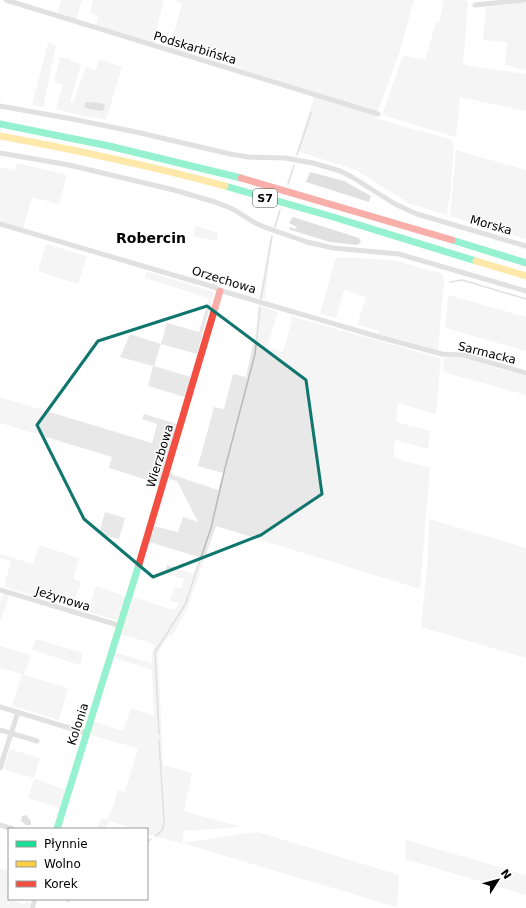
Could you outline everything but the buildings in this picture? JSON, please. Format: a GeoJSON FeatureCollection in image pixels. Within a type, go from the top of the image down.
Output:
{"type":"FeatureCollection","features":[{"type":"Feature","properties":{"kind":"main road","name":"S7"},"geometry":{"type":"LineString","coordinates":[[0,124],[69,137],[194,166],[277,188],[526,263]]}},
{"type":"Feature","properties":{"kind":"main road","name":"S7"},"geometry":{"type":"LineString","coordinates":[[0,136],[43,143],[215,183],[526,276]]}},
{"type":"Feature","properties":{"kind":"main road","name":"Wierzbowa"},"geometry":{"type":"LineString","coordinates":[[121,626],[220,291]]}},
{"type":"Feature","properties":{"kind":"main road","name":"Kolonia"},"geometry":{"type":"LineString","coordinates":[[57,828],[86,733],[121,626]]}},
{"type":"Feature","properties":{"kind":"street","name":"Podskarbińska"},"geometry":{"type":"LineString","coordinates":[[6,0],[26,3],[378,114]]}},
{"type":"Feature","properties":{"kind":"street"},"geometry":{"type":"LineString","coordinates":[[475,5],[524,0]]}},
{"type":"Feature","properties":{"kind":"street","name":"Morska"},"geometry":{"type":"LineString","coordinates":[[0,106],[136,132],[230,154],[248,157],[285,158],[313,163],[352,177],[402,207],[417,214],[526,246]]}},
{"type":"Feature","properties":{"kind":"street"},"geometry":{"type":"LineString","coordinates":[[0,153],[68,165],[174,190],[233,209],[261,225],[307,242],[333,248],[399,254],[526,291]]}},
{"type":"Feature","properties":{"kind":"street","name":"Orzechowa"},"geometry":{"type":"LineString","coordinates":[[0,224],[214,287],[220,291],[442,354]]}},
{"type":"Feature","properties":{"kind":"street","name":"Sarmacka"},"geometry":{"type":"LineString","coordinates":[[442,354],[463,355],[526,373]]}},
{"type":"Feature","properties":{"kind":"street","name":"Jeżynowa"},"geometry":{"type":"LineString","coordinates":[[0,590],[121,626]]}},
{"type":"Feature","properties":{"kind":"street"},"geometry":{"type":"LineString","coordinates":[[0,707],[86,733]]}},
{"type":"Feature","properties":{"kind":"street"},"geometry":{"type":"LineString","coordinates":[[0,768],[18,712]]}},
{"type":"Feature","properties":{"kind":"street"},"geometry":{"type":"LineString","coordinates":[[0,730],[37,741]]}},
{"type":"Feature","properties":{"kind":"street"},"geometry":{"type":"LineString","coordinates":[[0,825],[10,828]]}},
{"type":"Feature","properties":{"kind":"highlighted area"},"geometry":{"type":"Polygon","coordinates":[[[207,306],[306,380],[322,494],[261,535],[153,577],[84,519],[37,425],[98,341],[207,306]]]}},
{"type":"Feature","properties":{"kind":"shaded area"},"geometry":{"type":"Polygon","coordinates":[[[61,0],[82,0],[76,20],[57,14],[61,0]]]}},
{"type":"Feature","properties":{"kind":"shaded area"},"geometry":{"type":"Polygon","coordinates":[[[93,0],[164,0],[153,43],[96,25],[98,16],[90,13],[93,0]]]}},
{"type":"Feature","properties":{"kind":"shaded area"},"geometry":{"type":"Polygon","coordinates":[[[172,0],[414,0],[399,54],[378,111],[375,112],[264,78],[227,63],[170,48],[182,3],[172,0]]]}},
{"type":"Feature","properties":{"kind":"shaded area"},"geometry":{"type":"Polygon","coordinates":[[[444,0],[465,0],[468,2],[463,64],[526,74],[526,111],[460,97],[456,137],[382,115],[403,55],[425,60],[436,22],[439,23],[444,0]]]}},
{"type":"Feature","properties":{"kind":"shaded area"},"geometry":{"type":"Polygon","coordinates":[[[526,2],[526,70],[505,65],[507,42],[483,40],[486,7],[526,2]]]}},
{"type":"Feature","properties":{"kind":"shaded area"},"geometry":{"type":"Polygon","coordinates":[[[48,43],[56,46],[43,107],[32,105],[48,43]]]}},
{"type":"Feature","properties":{"kind":"shaded area"},"geometry":{"type":"Polygon","coordinates":[[[60,57],[71,59],[70,61],[81,64],[70,102],[73,103],[86,67],[96,70],[99,59],[122,67],[106,120],[56,109],[63,85],[54,82],[60,57]]]}},
{"type":"Feature","properties":{"kind":"shaded area"},"geometry":{"type":"Polygon","coordinates":[[[314,97],[376,116],[376,118],[408,128],[450,139],[454,145],[450,198],[447,207],[448,215],[410,204],[356,170],[297,151],[314,97]]]}},
{"type":"Feature","properties":{"kind":"shaded area"},"geometry":{"type":"Polygon","coordinates":[[[86,102],[101,103],[105,105],[103,111],[88,109],[84,106],[86,102]]]}},
{"type":"Feature","properties":{"kind":"shaded area"},"geometry":{"type":"Polygon","coordinates":[[[456,150],[526,170],[526,239],[450,216],[456,150]]]}},
{"type":"Feature","properties":{"kind":"shaded area"},"geometry":{"type":"Polygon","coordinates":[[[17,163],[67,175],[59,204],[32,197],[23,229],[0,221],[0,167],[15,171],[17,163]]]}},
{"type":"Feature","properties":{"kind":"shaded area"},"geometry":{"type":"Polygon","coordinates":[[[310,172],[344,181],[371,196],[369,202],[306,182],[310,172]]]}},
{"type":"Feature","properties":{"kind":"shaded area"},"geometry":{"type":"Polygon","coordinates":[[[293,217],[359,238],[361,242],[357,245],[330,242],[291,230],[289,229],[290,227],[296,229],[297,227],[289,223],[293,217]]]}},
{"type":"Feature","properties":{"kind":"shaded area"},"geometry":{"type":"Polygon","coordinates":[[[196,226],[218,233],[216,241],[193,236],[196,226]]]}},
{"type":"Feature","properties":{"kind":"shaded area"},"geometry":{"type":"Polygon","coordinates":[[[270,239],[273,240],[270,252],[265,299],[256,296],[260,294],[270,239]]]}},
{"type":"Feature","properties":{"kind":"shaded area"},"geometry":{"type":"Polygon","coordinates":[[[46,244],[87,256],[78,284],[38,271],[46,244]]]}},
{"type":"Feature","properties":{"kind":"shaded area"},"geometry":{"type":"Polygon","coordinates":[[[336,257],[393,260],[443,274],[444,281],[438,350],[377,333],[379,331],[357,325],[366,297],[344,290],[336,318],[320,314],[336,257]]]}},
{"type":"Feature","properties":{"kind":"shaded area"},"geometry":{"type":"Polygon","coordinates":[[[146,271],[214,292],[197,354],[161,344],[167,323],[199,332],[209,298],[145,278],[146,271]]]}},
{"type":"Feature","properties":{"kind":"shaded area"},"geometry":{"type":"Polygon","coordinates":[[[448,295],[526,317],[526,351],[445,328],[448,295]]]}},
{"type":"Feature","properties":{"kind":"shaded area"},"geometry":{"type":"Polygon","coordinates":[[[258,305],[278,312],[267,347],[283,352],[292,320],[290,316],[440,358],[436,414],[398,403],[396,422],[430,431],[428,449],[395,440],[394,458],[430,468],[420,589],[216,526],[186,612],[172,636],[169,635],[158,653],[163,765],[192,773],[184,811],[241,827],[184,831],[182,843],[148,833],[148,828],[132,828],[110,821],[106,828],[97,828],[101,818],[107,820],[118,790],[125,792],[138,748],[89,735],[93,721],[123,731],[131,708],[154,716],[152,670],[115,658],[117,653],[152,663],[152,653],[155,644],[120,634],[131,597],[174,610],[180,603],[170,601],[174,587],[181,589],[184,579],[165,574],[167,565],[193,574],[199,557],[149,542],[154,526],[178,532],[183,517],[198,522],[177,481],[168,479],[170,470],[173,475],[218,490],[223,473],[198,466],[214,407],[224,409],[233,374],[246,377],[256,330],[258,305]]]}},
{"type":"Feature","properties":{"kind":"shaded area"},"geometry":{"type":"Polygon","coordinates":[[[130,334],[161,344],[154,366],[191,377],[185,397],[148,386],[153,366],[120,357],[130,334]]]}},
{"type":"Feature","properties":{"kind":"shaded area"},"geometry":{"type":"Polygon","coordinates":[[[455,356],[526,376],[526,395],[443,372],[444,358],[455,356]]]}},
{"type":"Feature","properties":{"kind":"shaded area"},"geometry":{"type":"Polygon","coordinates":[[[0,397],[152,443],[157,424],[142,419],[144,414],[177,424],[160,484],[109,468],[112,457],[0,423],[0,397]]]}},
{"type":"Feature","properties":{"kind":"shaded area"},"geometry":{"type":"Polygon","coordinates":[[[105,512],[125,518],[119,539],[99,534],[105,512]]]}},
{"type":"Feature","properties":{"kind":"shaded area"},"geometry":{"type":"Polygon","coordinates":[[[429,519],[526,548],[526,658],[421,627],[428,558],[429,519]]]}},
{"type":"Feature","properties":{"kind":"shaded area"},"geometry":{"type":"Polygon","coordinates":[[[39,545],[79,558],[73,579],[81,582],[73,607],[4,587],[11,561],[0,558],[0,554],[33,564],[39,545]]]}},
{"type":"Feature","properties":{"kind":"shaded area"},"geometry":{"type":"Polygon","coordinates":[[[96,586],[126,596],[119,621],[88,612],[96,586]]]}},
{"type":"Feature","properties":{"kind":"shaded area"},"geometry":{"type":"Polygon","coordinates":[[[5,593],[9,595],[0,623],[0,603],[5,593]]]}},
{"type":"Feature","properties":{"kind":"shaded area"},"geometry":{"type":"Polygon","coordinates":[[[36,639],[83,653],[80,665],[32,650],[36,639]]]}},
{"type":"Feature","properties":{"kind":"shaded area"},"geometry":{"type":"Polygon","coordinates":[[[0,646],[31,655],[24,675],[68,688],[59,720],[12,706],[22,674],[0,668],[0,646]]]}},
{"type":"Feature","properties":{"kind":"shaded area"},"geometry":{"type":"Polygon","coordinates":[[[10,749],[40,758],[34,778],[3,769],[10,749]]]}},
{"type":"Feature","properties":{"kind":"shaded area"},"geometry":{"type":"Polygon","coordinates":[[[34,778],[65,790],[60,808],[28,798],[34,778]]]}},
{"type":"Feature","properties":{"kind":"shaded area"},"geometry":{"type":"Polygon","coordinates":[[[26,815],[31,821],[31,825],[26,825],[21,821],[22,816],[26,815]]]}},
{"type":"Feature","properties":{"kind":"shaded area"},"geometry":{"type":"Polygon","coordinates":[[[258,832],[399,875],[397,907],[182,843],[258,832]]]}},
{"type":"Feature","properties":{"kind":"shaded area"},"geometry":{"type":"Polygon","coordinates":[[[406,840],[526,875],[526,895],[405,859],[406,840]]]}},
{"type":"Feature","properties":{"kind":"shaded area"},"geometry":{"type":"Polygon","coordinates":[[[0,868],[8,871],[8,900],[23,904],[30,901],[28,908],[0,908],[0,868]]]}},
{"type":"Feature","properties":{"kind":"waterway"},"geometry":{"type":"LineString","coordinates":[[297,155],[311,113]]}},
{"type":"Feature","properties":{"kind":"waterway"},"geometry":{"type":"LineString","coordinates":[[288,184],[294,165]]}},
{"type":"Feature","properties":{"kind":"waterway"},"geometry":{"type":"LineString","coordinates":[[275,227],[280,210]]}},
{"type":"Feature","properties":{"kind":"waterway"},"geometry":{"type":"LineString","coordinates":[[261,299],[272,236]]}},
{"type":"Feature","properties":{"kind":"waterway"},"geometry":{"type":"LineString","coordinates":[[450,282],[462,280],[526,299]]}},
{"type":"Feature","properties":{"kind":"waterway"},"geometry":{"type":"LineString","coordinates":[[159,734],[155,652],[185,605],[211,528],[255,354],[260,308]]}},
{"type":"Feature","properties":{"kind":"waterway"},"geometry":{"type":"LineString","coordinates":[[156,836],[163,829],[164,820],[159,740]]}},
{"type":"Feature","properties":{"kind":"traffic: fast"},"geometry":{"type":"LineString","coordinates":[[0,124],[109,146],[241,178]]}},
{"type":"Feature","properties":{"kind":"traffic: fast"},"geometry":{"type":"LineString","coordinates":[[225,186],[330,216],[476,261]]}},
{"type":"Feature","properties":{"kind":"traffic: fast"},"geometry":{"type":"LineString","coordinates":[[452,240],[526,263]]}},
{"type":"Feature","properties":{"kind":"traffic: fast"},"geometry":{"type":"LineString","coordinates":[[57,828],[139,564]]}},
{"type":"Feature","properties":{"kind":"traffic: slow"},"geometry":{"type":"LineString","coordinates":[[0,136],[113,159],[225,186]]}},
{"type":"Feature","properties":{"kind":"traffic: slow"},"geometry":{"type":"LineString","coordinates":[[476,261],[526,276]]}},
{"type":"Feature","properties":{"kind":"traffic: jam"},"geometry":{"type":"LineString","coordinates":[[241,178],[452,240]]}},
{"type":"Feature","properties":{"kind":"traffic: jam"},"geometry":{"type":"LineString","coordinates":[[139,564],[220,291]]}},
{"type":"Feature","properties":{"kind":"district","name":"Robercin"},"geometry":{"type":"Point","coordinates":[151,238]}}]}
